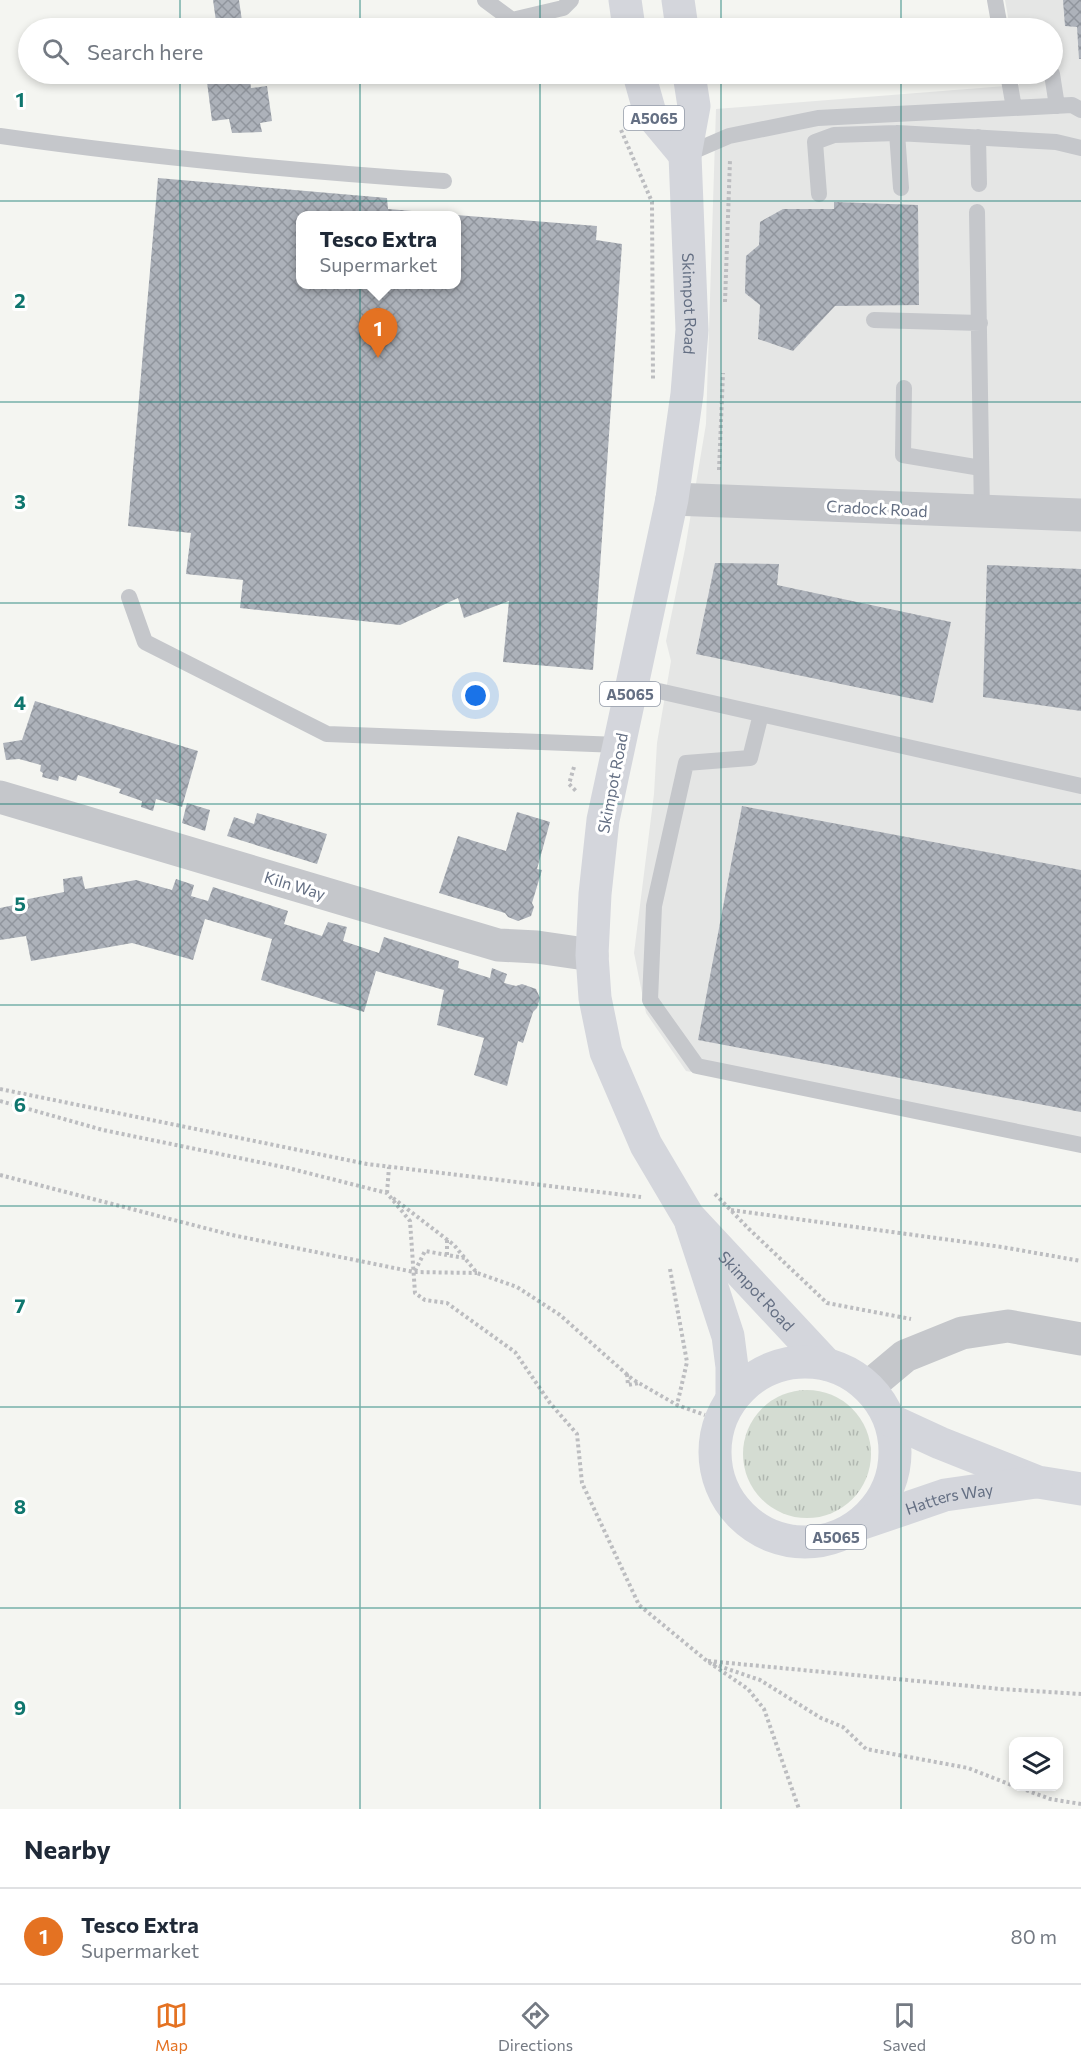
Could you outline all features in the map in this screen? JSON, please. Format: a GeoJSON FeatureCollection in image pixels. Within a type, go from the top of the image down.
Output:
{"type":"FeatureCollection","features":[{"type":"Feature","properties":{"kind":"main road"},"geometry":{"type":"LineString","coordinates":[[624,0],[627,18]]}},
{"type":"Feature","properties":{"kind":"main road"},"geometry":{"type":"LineString","coordinates":[[678,0],[681,18]]}},
{"type":"Feature","properties":{"kind":"main road","name":"A5065"},"geometry":{"type":"LineString","coordinates":[[642,84],[650,113],[685,155]]}},
{"type":"Feature","properties":{"kind":"main road","name":"Skimpot Road"},"geometry":{"type":"LineString","coordinates":[[691,84],[694,106],[685,155],[692,330],[687,394],[672,499],[603,820],[595,894],[592,955],[595,998],[606,1052],[646,1144],[688,1215],[826,1364]]}},
{"type":"Feature","properties":{"kind":"main road","name":"Skimpot Road"},"geometry":{"type":"LineString","coordinates":[[688,1215],[728,1336],[732,1366],[726,1409]]}},
{"type":"Feature","properties":{"kind":"main road","name":"A5065"},"geometry":{"type":"LineString","coordinates":[[809,1362],[826,1364],[855,1377],[868,1387],[880,1402],[890,1420],[896,1447],[893,1476],[882,1502],[863,1522],[840,1536],[815,1543],[788,1541],[763,1533],[742,1517],[726,1497],[716,1472],[714,1446],[726,1409],[751,1380],[774,1367],[809,1362]]}},
{"type":"Feature","properties":{"kind":"main road","name":"Hatters Way"},"geometry":{"type":"LineString","coordinates":[[890,1420],[940,1443],[1038,1482],[1081,1489]]}},
{"type":"Feature","properties":{"kind":"main road","name":"Hatters Way"},"geometry":{"type":"LineString","coordinates":[[863,1522],[945,1495],[1038,1482]]}},
{"type":"Feature","properties":{"kind":"street","name":"Cradock Road"},"geometry":{"type":"LineString","coordinates":[[672,499],[1081,516]]}},
{"type":"Feature","properties":{"kind":"street","name":"Kiln Way"},"geometry":{"type":"LineString","coordinates":[[0,797],[498,945],[537,947],[592,955]]}},
{"type":"Feature","properties":{"kind":"street"},"geometry":{"type":"LineString","coordinates":[[868,1387],[905,1356],[962,1333],[1008,1326],[1081,1339]]}},
{"type":"Feature","properties":{"kind":"lane"},"geometry":{"type":"LineString","coordinates":[[485,0],[509,18]]}},
{"type":"Feature","properties":{"kind":"lane"},"geometry":{"type":"LineString","coordinates":[[520,18],[563,8],[571,0]]}},
{"type":"Feature","properties":{"kind":"lane"},"geometry":{"type":"LineString","coordinates":[[995,0],[998,18]]}},
{"type":"Feature","properties":{"kind":"lane"},"geometry":{"type":"LineString","coordinates":[[1010,84],[1014,108]]}},
{"type":"Feature","properties":{"kind":"lane"},"geometry":{"type":"LineString","coordinates":[[1054,84],[1057,106]]}},
{"type":"Feature","properties":{"kind":"lane"},"geometry":{"type":"LineString","coordinates":[[685,155],[729,136],[818,118],[1072,105],[1081,110]]}},
{"type":"Feature","properties":{"kind":"lane"},"geometry":{"type":"LineString","coordinates":[[897,133],[901,188]]}},
{"type":"Feature","properties":{"kind":"lane"},"geometry":{"type":"LineString","coordinates":[[819,194],[815,142],[834,135],[897,133],[978,137],[1056,142],[1081,148]]}},
{"type":"Feature","properties":{"kind":"lane"},"geometry":{"type":"LineString","coordinates":[[0,136],[101,150],[293,170],[444,181]]}},
{"type":"Feature","properties":{"kind":"lane"},"geometry":{"type":"LineString","coordinates":[[978,137],[979,184]]}},
{"type":"Feature","properties":{"kind":"lane"},"geometry":{"type":"LineString","coordinates":[[977,212],[982,513]]}},
{"type":"Feature","properties":{"kind":"lane"},"geometry":{"type":"LineString","coordinates":[[874,320],[980,323]]}},
{"type":"Feature","properties":{"kind":"lane"},"geometry":{"type":"LineString","coordinates":[[904,388],[903,455],[981,468]]}},
{"type":"Feature","properties":{"kind":"lane"},"geometry":{"type":"LineString","coordinates":[[129,597],[146,642],[327,734],[619,745]]}},
{"type":"Feature","properties":{"kind":"lane"},"geometry":{"type":"LineString","coordinates":[[632,685],[1081,786]]}},
{"type":"Feature","properties":{"kind":"lane"},"geometry":{"type":"LineString","coordinates":[[761,714],[750,758],[686,763],[654,906],[650,1000],[697,1066],[1081,1145]]}},
{"type":"Feature","properties":{"kind":"path"},"geometry":{"type":"LineString","coordinates":[[619,123],[652,202],[654,380]]}},
{"type":"Feature","properties":{"kind":"path"},"geometry":{"type":"LineString","coordinates":[[0,1089],[367,1164],[625,1195]]}},
{"type":"Feature","properties":{"kind":"path"},"geometry":{"type":"LineString","coordinates":[[0,1101],[103,1130],[288,1168],[387,1193],[447,1239],[477,1273]]}},
{"type":"Feature","properties":{"kind":"path"},"geometry":{"type":"LineString","coordinates":[[390,1167],[387,1193],[410,1221],[415,1293],[424,1300],[447,1303],[515,1352],[550,1403],[577,1434],[582,1483],[639,1605],[707,1661],[748,1689],[764,1709],[799,1809]]}},
{"type":"Feature","properties":{"kind":"path"},"geometry":{"type":"LineString","coordinates":[[0,1175],[232,1235],[414,1272],[477,1273],[517,1287],[560,1315],[627,1373],[677,1405],[726,1409]]}},
{"type":"Feature","properties":{"kind":"path"},"geometry":{"type":"LineString","coordinates":[[709,1187],[749,1229],[827,1303],[914,1320]]}},
{"type":"Feature","properties":{"kind":"path"},"geometry":{"type":"LineString","coordinates":[[763,1214],[1002,1247],[1081,1261]]}},
{"type":"Feature","properties":{"kind":"path"},"geometry":{"type":"LineString","coordinates":[[447,1239],[447,1255]]}},
{"type":"Feature","properties":{"kind":"path"},"geometry":{"type":"LineString","coordinates":[[414,1272],[425,1251],[465,1258]]}},
{"type":"Feature","properties":{"kind":"path"},"geometry":{"type":"LineString","coordinates":[[707,1661],[1001,1689],[1081,1694]]}},
{"type":"Feature","properties":{"kind":"path"},"geometry":{"type":"LineString","coordinates":[[707,1661],[760,1680],[821,1718],[843,1727],[866,1749],[968,1768],[1009,1784]]}},
{"type":"Feature","properties":{"kind":"path"},"geometry":{"type":"LineString","coordinates":[[1028,1791],[1050,1799],[1081,1804]]}},
{"type":"Feature","properties":{"kind":"shaded area"},"geometry":{"type":"Polygon","coordinates":[[[1005,0],[1081,0],[1081,1150],[686,1071],[646,1013],[634,953],[654,794],[657,743],[671,661],[666,641],[685,549],[706,424],[716,109],[1019,84],[1063,84],[1063,18],[1008,18],[1005,0]]]}},
{"type":"Feature","properties":{"kind":"green space"},"geometry":{"type":"Polygon","coordinates":[[[807,1390],[831,1395],[852,1409],[866,1430],[871,1454],[866,1478],[852,1499],[831,1513],[807,1518],[783,1513],[762,1499],[748,1478],[743,1454],[748,1430],[762,1409],[783,1395],[807,1390]]]}},
{"type":"Feature","properties":{"kind":"building"},"geometry":{"type":"Polygon","coordinates":[[[213,0],[239,0],[242,18],[216,18],[213,0]]]}},
{"type":"Feature","properties":{"kind":"building"},"geometry":{"type":"Polygon","coordinates":[[[1063,0],[1081,0],[1081,59],[1079,59],[1077,27],[1065,26],[1063,0]]]}},
{"type":"Feature","properties":{"kind":"building"},"geometry":{"type":"Polygon","coordinates":[[[207,84],[250,84],[251,88],[267,86],[272,121],[260,123],[262,132],[232,133],[229,119],[212,121],[207,84]]]}},
{"type":"Feature","properties":{"kind":"building"},"geometry":{"type":"Polygon","coordinates":[[[158,178],[387,198],[388,209],[412,211],[296,211],[296,289],[461,289],[461,215],[597,226],[596,240],[622,244],[593,670],[503,662],[509,601],[464,618],[458,598],[400,625],[240,608],[243,580],[186,574],[191,533],[128,526],[158,178]]]}},
{"type":"Feature","properties":{"kind":"building"},"geometry":{"type":"Polygon","coordinates":[[[834,202],[918,205],[919,305],[835,306],[793,351],[758,339],[760,305],[745,293],[746,256],[759,245],[760,222],[783,209],[834,209],[834,202]]]}},
{"type":"Feature","properties":{"kind":"building"},"geometry":{"type":"Polygon","coordinates":[[[715,563],[779,564],[777,585],[951,622],[933,703],[696,654],[715,563]]]}},
{"type":"Feature","properties":{"kind":"building"},"geometry":{"type":"Polygon","coordinates":[[[987,565],[1081,569],[1081,711],[983,697],[987,565]]]}},
{"type":"Feature","properties":{"kind":"building"},"geometry":{"type":"Polygon","coordinates":[[[35,701],[198,751],[182,807],[156,799],[153,811],[141,807],[142,801],[119,793],[121,789],[78,775],[76,781],[59,776],[58,781],[42,777],[41,765],[19,759],[6,760],[3,743],[22,740],[35,701]]]}},
{"type":"Feature","properties":{"kind":"building"},"geometry":{"type":"Polygon","coordinates":[[[187,803],[210,810],[205,831],[182,823],[187,803]]]}},
{"type":"Feature","properties":{"kind":"building"},"geometry":{"type":"Polygon","coordinates":[[[742,806],[1081,870],[1081,1112],[698,1040],[742,806]]]}},
{"type":"Feature","properties":{"kind":"building"},"geometry":{"type":"Polygon","coordinates":[[[517,812],[550,822],[537,869],[542,870],[532,903],[534,907],[531,916],[518,921],[508,917],[505,913],[439,893],[458,836],[506,851],[517,812]]]}},
{"type":"Feature","properties":{"kind":"building"},"geometry":{"type":"Polygon","coordinates":[[[257,813],[327,834],[317,864],[227,836],[234,817],[254,824],[257,813]]]}},
{"type":"Feature","properties":{"kind":"building"},"geometry":{"type":"Polygon","coordinates":[[[82,876],[85,889],[136,880],[172,890],[176,879],[194,885],[191,896],[208,901],[213,887],[288,911],[284,924],[322,936],[328,922],[347,927],[343,941],[379,953],[384,937],[459,961],[458,968],[490,978],[492,968],[507,974],[504,983],[516,986],[522,984],[536,989],[540,998],[523,1043],[518,1041],[507,1086],[474,1075],[484,1038],[437,1025],[444,990],[376,971],[364,1012],[261,980],[272,939],[205,919],[193,960],[132,943],[31,961],[26,936],[0,940],[0,908],[19,904],[18,901],[64,892],[63,879],[82,876]]]}},
{"type":"Feature","properties":{"kind":"place","name":"Tesco Extra"},"geometry":{"type":"Point","coordinates":[378,358]}}]}
